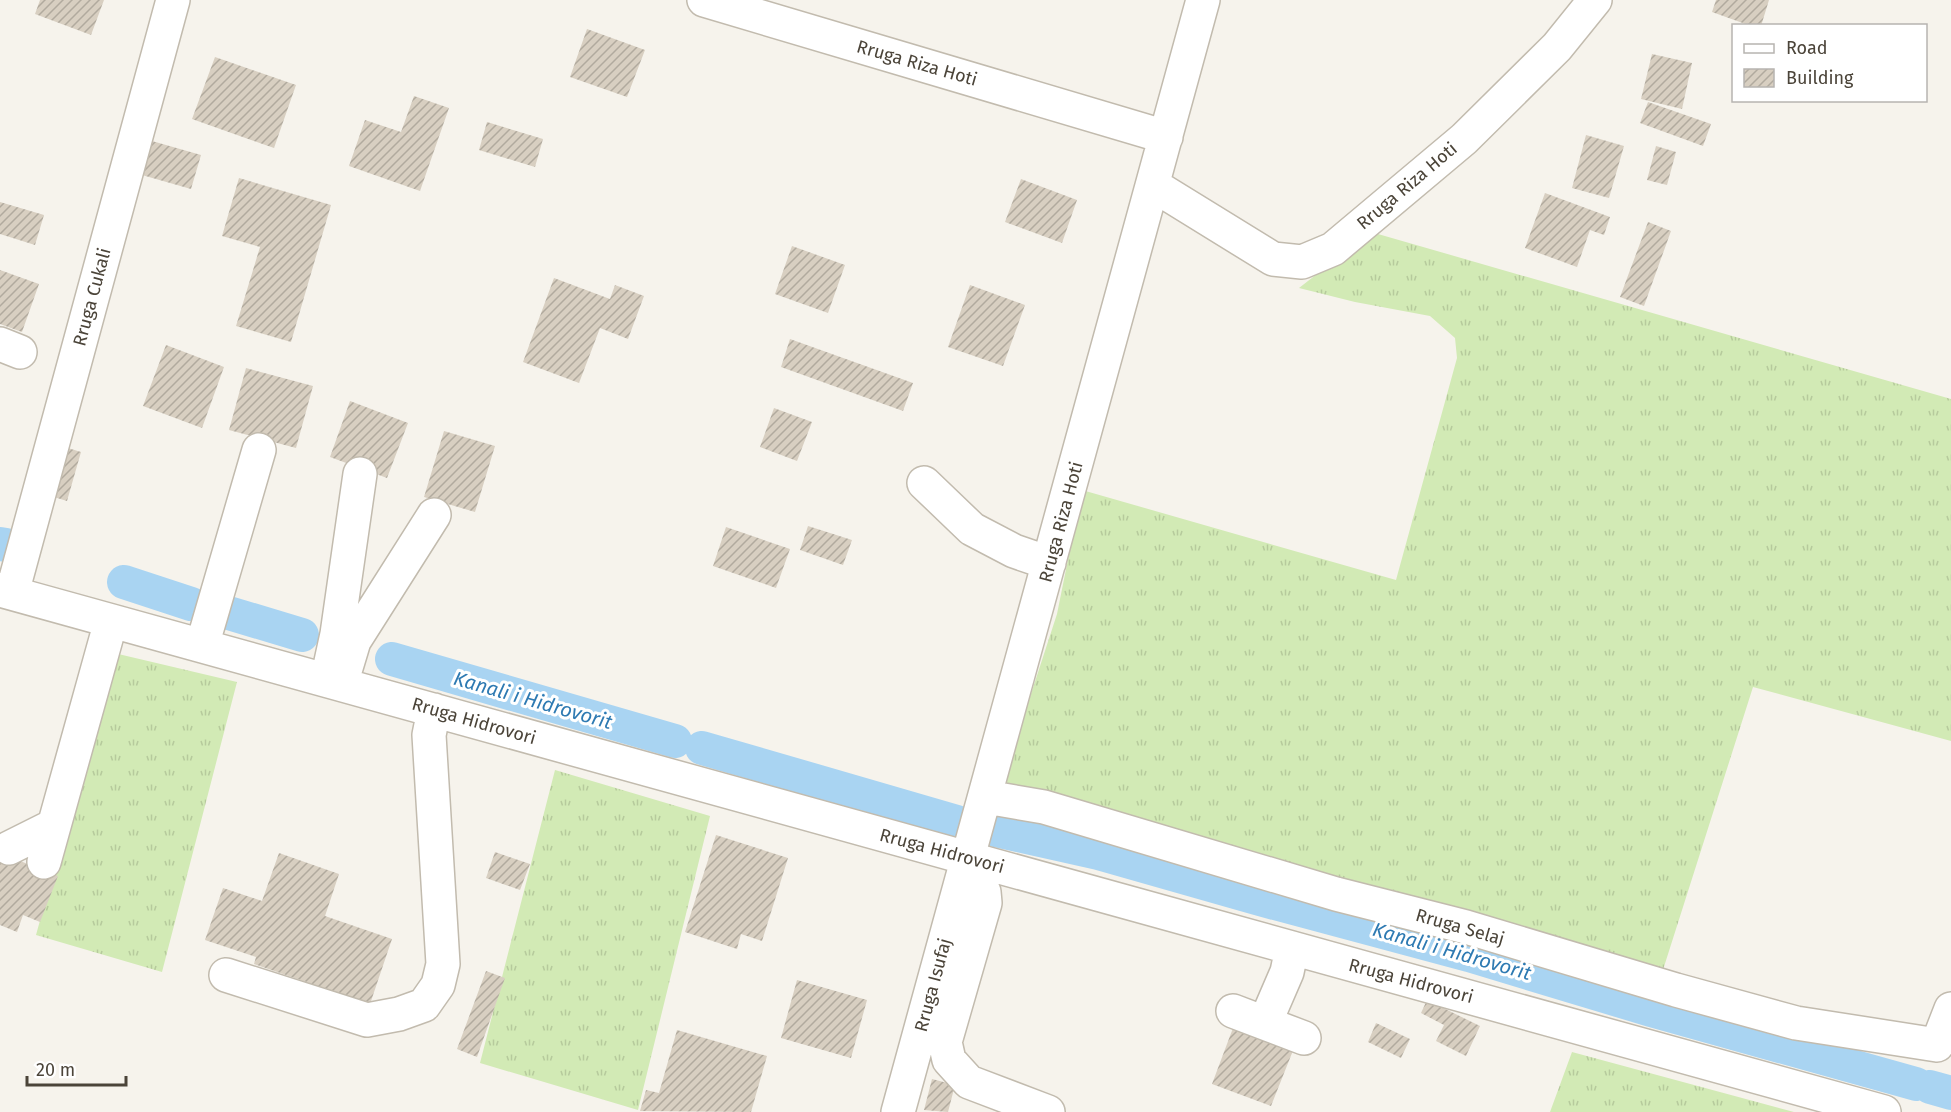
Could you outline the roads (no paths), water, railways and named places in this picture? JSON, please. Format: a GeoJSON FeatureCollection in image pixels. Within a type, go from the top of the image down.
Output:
{"type":"FeatureCollection","features":[{"type":"Feature","properties":{"kind":"street","name":"Rruga Cukali"},"geometry":{"type":"LineString","coordinates":[[6,592],[173,0]]}},
{"type":"Feature","properties":{"kind":"street","name":"Rruga Riza Hoti"},"geometry":{"type":"LineString","coordinates":[[704,0],[1166,137]]}},
{"type":"Feature","properties":{"kind":"street","name":"Rruga Riza Hoti"},"geometry":{"type":"LineString","coordinates":[[969,859],[1203,0]]}},
{"type":"Feature","properties":{"kind":"street","name":"Rruga Riza Hoti"},"geometry":{"type":"LineString","coordinates":[[1153,185],[1273,259],[1302,262],[1333,249],[1464,139],[1557,47],[1595,0]]}},
{"type":"Feature","properties":{"kind":"street"},"geometry":{"type":"LineString","coordinates":[[202,646],[259,450]]}},
{"type":"Feature","properties":{"kind":"street"},"geometry":{"type":"LineString","coordinates":[[334,682],[337,634],[360,474]]}},
{"type":"Feature","properties":{"kind":"street"},"geometry":{"type":"LineString","coordinates":[[924,483],[972,528],[1014,550],[1049,563]]}},
{"type":"Feature","properties":{"kind":"street"},"geometry":{"type":"LineString","coordinates":[[334,682],[354,640],[434,515]]}},
{"type":"Feature","properties":{"kind":"street","name":"Rruga Hidrovori"},"geometry":{"type":"LineString","coordinates":[[6,592],[1884,1112]]}},
{"type":"Feature","properties":{"kind":"street"},"geometry":{"type":"LineString","coordinates":[[44,862],[111,621]]}},
{"type":"Feature","properties":{"kind":"street"},"geometry":{"type":"LineString","coordinates":[[226,975],[367,1020],[399,1014],[424,1005],[438,985],[443,963],[429,735],[434,710]]}},
{"type":"Feature","properties":{"kind":"street","name":"Rruga Selaj"},"geometry":{"type":"LineString","coordinates":[[986,797],[1044,807],[1336,894],[1466,927],[1676,990],[1796,1023],[1937,1045],[1951,1008]]}},
{"type":"Feature","properties":{"kind":"street"},"geometry":{"type":"LineString","coordinates":[[9,848],[53,826]]}},
{"type":"Feature","properties":{"kind":"street"},"geometry":{"type":"LineString","coordinates":[[969,859],[984,892],[985,903],[945,1042],[949,1060],[969,1082],[1048,1112]]}},
{"type":"Feature","properties":{"kind":"street","name":"Rruga Isufaj"},"geometry":{"type":"LineString","coordinates":[[898,1112],[969,859]]}},
{"type":"Feature","properties":{"kind":"street"},"geometry":{"type":"LineString","coordinates":[[1265,1023],[1287,972],[1292,948]]}},
{"type":"Feature","properties":{"kind":"street"},"geometry":{"type":"LineString","coordinates":[[1233,1011],[1304,1038]]}},
{"type":"Feature","properties":{"kind":"waterway","name":"Kanali i Hidrovorit"},"geometry":{"type":"LineString","coordinates":[[0,544],[6,545]]}},
{"type":"Feature","properties":{"kind":"waterway","name":"Kanali i Hidrovorit"},"geometry":{"type":"LineString","coordinates":[[124,582],[191,604]]}},
{"type":"Feature","properties":{"kind":"waterway","name":"Kanali i Hidrovorit"},"geometry":{"type":"LineString","coordinates":[[222,611],[302,635]]}},
{"type":"Feature","properties":{"kind":"waterway","name":"Kanali i Hidrovorit"},"geometry":{"type":"LineString","coordinates":[[392,659],[675,741]]}},
{"type":"Feature","properties":{"kind":"waterway","name":"Kanali i Hidrovorit"},"geometry":{"type":"LineString","coordinates":[[702,748],[957,822]]}},
{"type":"Feature","properties":{"kind":"waterway","name":"Kanali i Hidrovorit"},"geometry":{"type":"LineString","coordinates":[[986,828],[1098,853],[1469,955],[1651,1010],[1916,1084]]}},
{"type":"Feature","properties":{"kind":"waterway","name":"Kanali i Hidrovorit"},"geometry":{"type":"LineString","coordinates":[[1930,1087],[1951,1093]]}}]}
